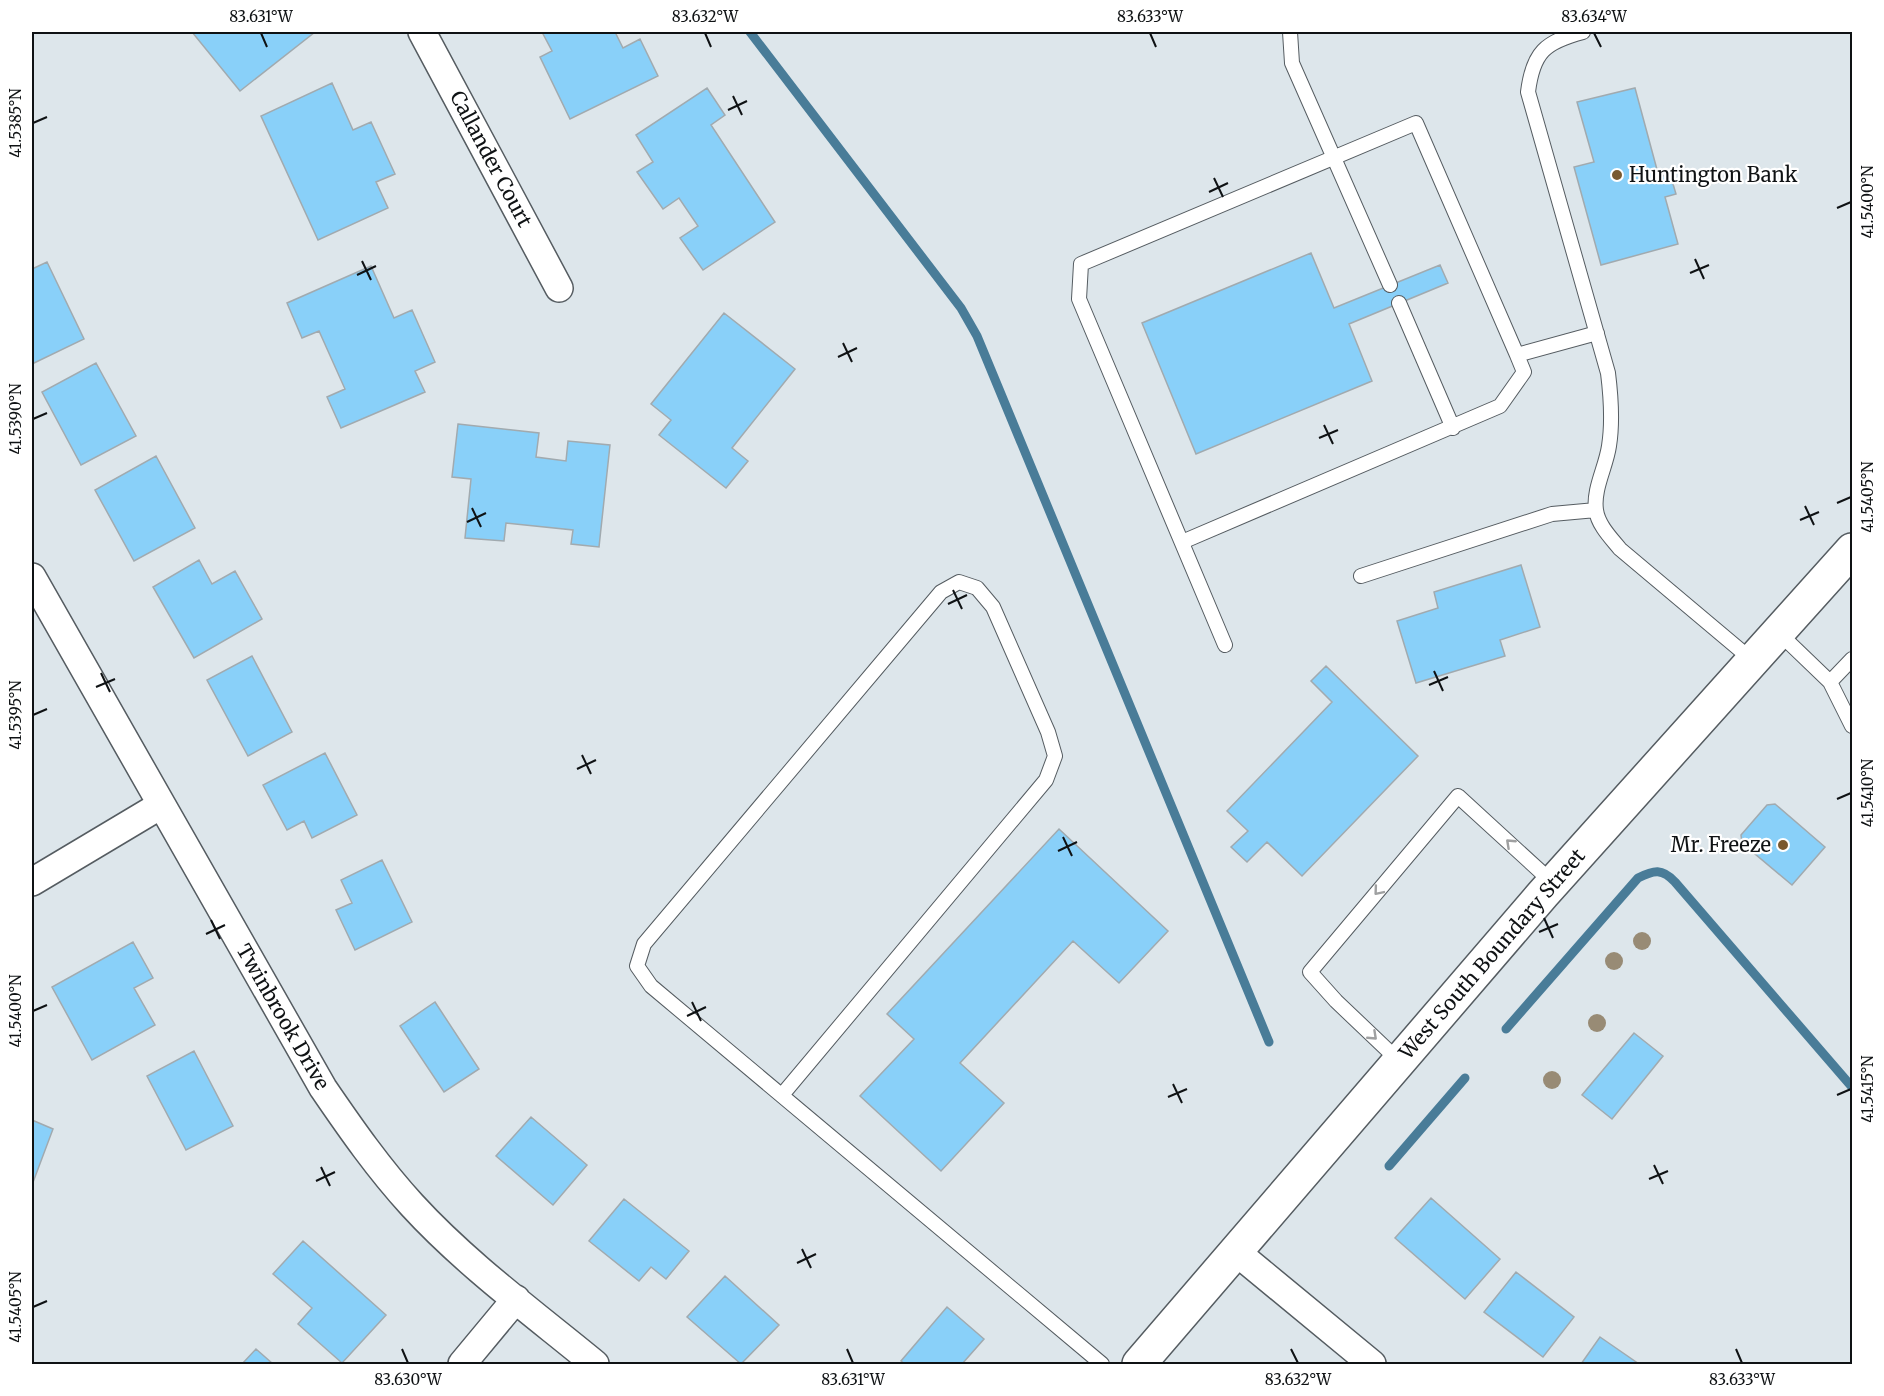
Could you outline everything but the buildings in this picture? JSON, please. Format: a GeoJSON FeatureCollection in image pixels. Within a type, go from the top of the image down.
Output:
{"type":"FeatureCollection","features":[{"type":"Feature","properties":{"kind":"street","name":"Callander Court"},"geometry":{"type":"LineString","coordinates":[[422,32],[559,288]]}},
{"type":"Feature","properties":{"kind":"street","name":"West South Boundary Street"},"geometry":{"type":"LineString","coordinates":[[1138,1365],[1553,883],[1852,550]]}},
{"type":"Feature","properties":{"kind":"street","name":"Twinbrook Drive"},"geometry":{"type":"LineString","coordinates":[[32,577],[323,1088],[365,1150],[413,1206],[516,1299],[595,1365]]}},
{"type":"Feature","properties":{"kind":"street"},"geometry":{"type":"LineString","coordinates":[[32,882],[161,806]]}},
{"type":"Feature","properties":{"kind":"street"},"geometry":{"type":"LineString","coordinates":[[1234,1251],[1372,1365]]}},
{"type":"Feature","properties":{"kind":"street"},"geometry":{"type":"LineString","coordinates":[[462,1365],[516,1299]]}},
{"type":"Feature","properties":{"kind":"lane"},"geometry":{"type":"LineString","coordinates":[[1290,32],[1292,63],[1390,285]]}},
{"type":"Feature","properties":{"kind":"lane"},"geometry":{"type":"LineString","coordinates":[[1584,32],[1547,46],[1531,67],[1528,92],[1608,372],[1612,405],[1609,448],[1599,486],[1596,510],[1604,530],[1620,549],[1752,660]]}},
{"type":"Feature","properties":{"kind":"lane"},"geometry":{"type":"LineString","coordinates":[[1182,542],[1500,406],[1524,372],[1416,123],[1082,264],[1079,299],[1225,645]]}},
{"type":"Feature","properties":{"kind":"lane"},"geometry":{"type":"LineString","coordinates":[[1399,303],[1452,428]]}},
{"type":"Feature","properties":{"kind":"lane"},"geometry":{"type":"LineString","coordinates":[[1517,355],[1596,333]]}},
{"type":"Feature","properties":{"kind":"lane"},"geometry":{"type":"LineString","coordinates":[[1361,576],[1552,514],[1596,510]]}},
{"type":"Feature","properties":{"kind":"lane"},"geometry":{"type":"LineString","coordinates":[[782,1095],[1046,780],[1055,756],[1048,732],[993,607],[977,588],[959,582],[941,592],[644,944],[637,966],[651,986],[1102,1365]]}},
{"type":"Feature","properties":{"kind":"lane"},"geometry":{"type":"LineString","coordinates":[[1778,632],[1830,682],[1852,726]]}},
{"type":"Feature","properties":{"kind":"lane"},"geometry":{"type":"LineString","coordinates":[[1830,682],[1852,659]]}},
{"type":"Feature","properties":{"kind":"lane"},"geometry":{"type":"LineString","coordinates":[[1399,1061],[1336,1001],[1310,972],[1458,796],[1553,883]]}},
{"type":"Feature","properties":{"kind":"waterway"},"geometry":{"type":"LineString","coordinates":[[750,32],[961,308],[977,336],[1269,1042]]}},
{"type":"Feature","properties":{"kind":"waterway"},"geometry":{"type":"LineString","coordinates":[[1506,1029],[1638,878],[1649,873],[1662,872],[1675,882],[1852,1087]]}},
{"type":"Feature","properties":{"kind":"waterway"},"geometry":{"type":"LineString","coordinates":[[1389,1166],[1465,1078]]}},
{"type":"Feature","properties":{"kind":"place","name":"Huntington Bank"},"geometry":{"type":"Point","coordinates":[1617,175]}},
{"type":"Feature","properties":{"kind":"place","name":"Mr. Freeze"},"geometry":{"type":"Point","coordinates":[1783,845]}}]}
